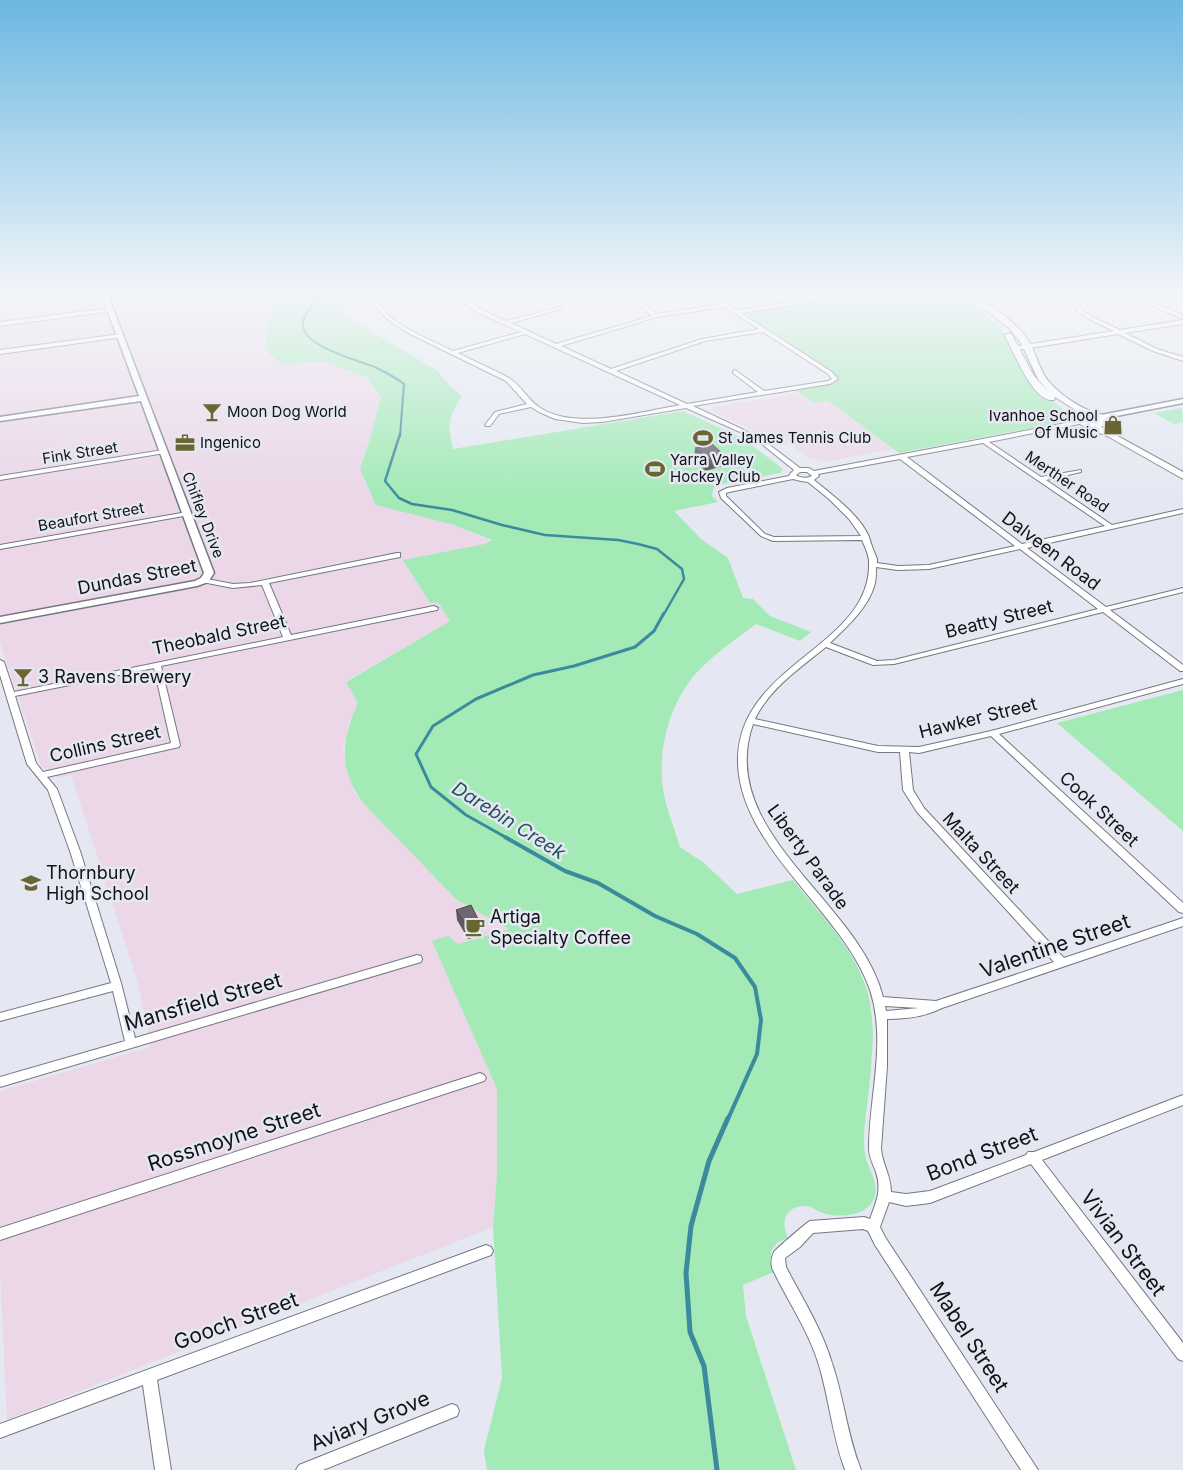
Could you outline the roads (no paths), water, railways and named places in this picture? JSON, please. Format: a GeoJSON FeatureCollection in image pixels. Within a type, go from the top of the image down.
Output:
{"type":"FeatureCollection","features":[{"type":"Feature","properties":{"kind":"main road"},"geometry":{"type":"LineString","coordinates":[[1022,362],[1024,370],[1043,393],[1183,470]]}},
{"type":"Feature","properties":{"kind":"main road"},"geometry":{"type":"LineString","coordinates":[[1034,362],[1039,373],[1053,392],[1094,420],[1112,435],[1183,476]]}},
{"type":"Feature","properties":{"kind":"street","name":"Chifley Drive"},"geometry":{"type":"LineString","coordinates":[[130,362],[209,573],[205,580]]}},
{"type":"Feature","properties":{"kind":"street"},"geometry":{"type":"LineString","coordinates":[[472,362],[508,380],[517,387],[532,405],[551,416],[566,421],[583,422],[763,393],[835,379],[830,373],[812,362]]}},
{"type":"Feature","properties":{"kind":"street"},"geometry":{"type":"LineString","coordinates":[[589,362],[755,438],[802,480],[812,476],[902,457],[1183,402]]}},
{"type":"Feature","properties":{"kind":"street"},"geometry":{"type":"LineString","coordinates":[[610,371],[639,362]]}},
{"type":"Feature","properties":{"kind":"street"},"geometry":{"type":"LineString","coordinates":[[735,372],[763,393]]}},
{"type":"Feature","properties":{"kind":"street"},"geometry":{"type":"LineString","coordinates":[[0,419],[144,398]]}},
{"type":"Feature","properties":{"kind":"street"},"geometry":{"type":"LineString","coordinates":[[488,425],[497,413],[532,405]]}},
{"type":"Feature","properties":{"kind":"street","name":"Merther Road"},"geometry":{"type":"LineString","coordinates":[[984,441],[1111,527]]}},
{"type":"Feature","properties":{"kind":"street","name":"Fink Street"},"geometry":{"type":"LineString","coordinates":[[0,478],[163,452]]}},
{"type":"Feature","properties":{"kind":"street","name":"Dalveen Road"},"geometry":{"type":"LineString","coordinates":[[902,457],[1183,669]]}},
{"type":"Feature","properties":{"kind":"street"},"geometry":{"type":"LineString","coordinates":[[866,538],[773,539],[763,536],[723,497],[722,492],[806,470],[847,512],[866,538],[875,566],[904,568],[929,567],[1183,511]]}},
{"type":"Feature","properties":{"kind":"street"},"geometry":{"type":"LineString","coordinates":[[1040,479],[1079,471]]}},
{"type":"Feature","properties":{"kind":"street","name":"Beaufort Street"},"geometry":{"type":"LineString","coordinates":[[0,548],[187,514]]}},
{"type":"Feature","properties":{"kind":"street","name":"Dundas Street"},"geometry":{"type":"LineString","coordinates":[[0,620],[205,580],[233,586],[265,582],[397,556]]}},
{"type":"Feature","properties":{"kind":"street","name":"Liberty Parade"},"geometry":{"type":"LineString","coordinates":[[875,566],[864,602],[857,612],[825,644],[776,684],[762,700],[744,736],[742,766],[748,794],[754,810],[772,841],[862,958],[879,1001],[882,1015],[875,1151],[884,1176],[885,1196]]}},
{"type":"Feature","properties":{"kind":"street"},"geometry":{"type":"LineString","coordinates":[[265,582],[288,638]]}},
{"type":"Feature","properties":{"kind":"street","name":"Beatty Street"},"geometry":{"type":"LineString","coordinates":[[825,644],[867,660],[884,663],[1183,590]]}},
{"type":"Feature","properties":{"kind":"street","name":"Theobald Street"},"geometry":{"type":"LineString","coordinates":[[10,695],[434,608]]}},
{"type":"Feature","properties":{"kind":"street"},"geometry":{"type":"LineString","coordinates":[[0,662],[32,764],[48,782],[58,802],[75,851],[116,986],[131,1043]]}},
{"type":"Feature","properties":{"kind":"street","name":"Collins Street"},"geometry":{"type":"LineString","coordinates":[[42,776],[176,745],[157,665]]}},
{"type":"Feature","properties":{"kind":"street","name":"Hawker Street"},"geometry":{"type":"LineString","coordinates":[[750,721],[878,749],[904,751],[937,747],[1183,681]]}},
{"type":"Feature","properties":{"kind":"street","name":"Cook Street"},"geometry":{"type":"LineString","coordinates":[[992,733],[1183,909]]}},
{"type":"Feature","properties":{"kind":"street","name":"Malta Street"},"geometry":{"type":"LineString","coordinates":[[904,751],[908,790],[920,810],[1062,963]]}},
{"type":"Feature","properties":{"kind":"street","name":"Valentine Street"},"geometry":{"type":"LineString","coordinates":[[882,1015],[912,1014],[927,1011],[938,1005],[1183,922]]}},
{"type":"Feature","properties":{"kind":"street","name":"Mansfield Street"},"geometry":{"type":"LineString","coordinates":[[0,1082],[417,960]]}},
{"type":"Feature","properties":{"kind":"street"},"geometry":{"type":"LineString","coordinates":[[0,1017],[116,986]]}},
{"type":"Feature","properties":{"kind":"street","name":"Valentine Street"},"geometry":{"type":"LineString","coordinates":[[879,1001],[938,1005]]}},
{"type":"Feature","properties":{"kind":"street","name":"Rossmoyne Street"},"geometry":{"type":"LineString","coordinates":[[0,1234],[480,1078]]}},
{"type":"Feature","properties":{"kind":"street","name":"Bond Street"},"geometry":{"type":"LineString","coordinates":[[885,1196],[906,1200],[930,1197],[1032,1156],[1183,1100]]}},
{"type":"Feature","properties":{"kind":"street","name":"Vivian Street"},"geometry":{"type":"LineString","coordinates":[[1032,1156],[1183,1354]]}},
{"type":"Feature","properties":{"kind":"street"},"geometry":{"type":"LineString","coordinates":[[853,1470],[842,1436],[825,1361],[811,1329],[779,1268],[777,1260],[779,1255],[793,1245],[810,1227],[864,1223],[873,1227],[885,1196]]}},
{"type":"Feature","properties":{"kind":"street","name":"Mabel Street"},"geometry":{"type":"LineString","coordinates":[[873,1227],[880,1241],[1030,1470]]}},
{"type":"Feature","properties":{"kind":"street","name":"Gooch Street"},"geometry":{"type":"LineString","coordinates":[[0,1431],[486,1251]]}},
{"type":"Feature","properties":{"kind":"street"},"geometry":{"type":"LineString","coordinates":[[149,1376],[163,1470]]}},
{"type":"Feature","properties":{"kind":"street","name":"Aviary Grove"},"geometry":{"type":"LineString","coordinates":[[304,1470],[452,1411]]}},
{"type":"Feature","properties":{"kind":"waterway","name":"Darebin Creek"},"geometry":{"type":"LineString","coordinates":[[360,362],[377,368],[404,384],[400,436]]}},
{"type":"Feature","properties":{"kind":"waterway","name":"Darebin Creek"},"geometry":{"type":"LineString","coordinates":[[400,434],[385,481],[399,498],[412,504],[452,510],[502,525],[545,535],[618,540],[657,549],[682,569],[684,579],[664,614]]}},
{"type":"Feature","properties":{"kind":"waterway","name":"Darebin Creek"},"geometry":{"type":"LineString","coordinates":[[507,838],[466,815],[431,787],[416,754],[433,726],[476,699],[533,675],[574,666],[635,647],[654,631],[664,613]]}},
{"type":"Feature","properties":{"kind":"waterway","name":"Darebin Creek"},"geometry":{"type":"LineString","coordinates":[[505,837],[565,871],[598,883],[655,916],[697,934],[735,958],[755,987],[761,1020],[757,1054],[728,1119]]}},
{"type":"Feature","properties":{"kind":"waterway","name":"Darebin Creek"},"geometry":{"type":"LineString","coordinates":[[717,1470],[704,1366],[690,1332],[686,1273],[691,1226],[709,1161],[728,1118]]}},
{"type":"Feature","properties":{"kind":"place","name":"Moon Dog World"},"geometry":{"type":"Point","coordinates":[212,412]}},
{"type":"Feature","properties":{"kind":"place","name":"Ivanhoe School Of Music"},"geometry":{"type":"Point","coordinates":[1113,425]}},
{"type":"Feature","properties":{"kind":"place","name":"St James Tennis Club"},"geometry":{"type":"Point","coordinates":[703,438]}},
{"type":"Feature","properties":{"kind":"place","name":"Ingenico"},"geometry":{"type":"Point","coordinates":[185,443]}},
{"type":"Feature","properties":{"kind":"place","name":"Yarra Valley Hockey Club"},"geometry":{"type":"Point","coordinates":[655,469]}},
{"type":"Feature","properties":{"kind":"place","name":"3 Ravens Brewery"},"geometry":{"type":"Point","coordinates":[23,677]}},
{"type":"Feature","properties":{"kind":"place","name":"Thornbury High School"},"geometry":{"type":"Point","coordinates":[31,883]}},
{"type":"Feature","properties":{"kind":"place","name":"Artiga Specialty Coffee"},"geometry":{"type":"Point","coordinates":[475,927]}}]}
